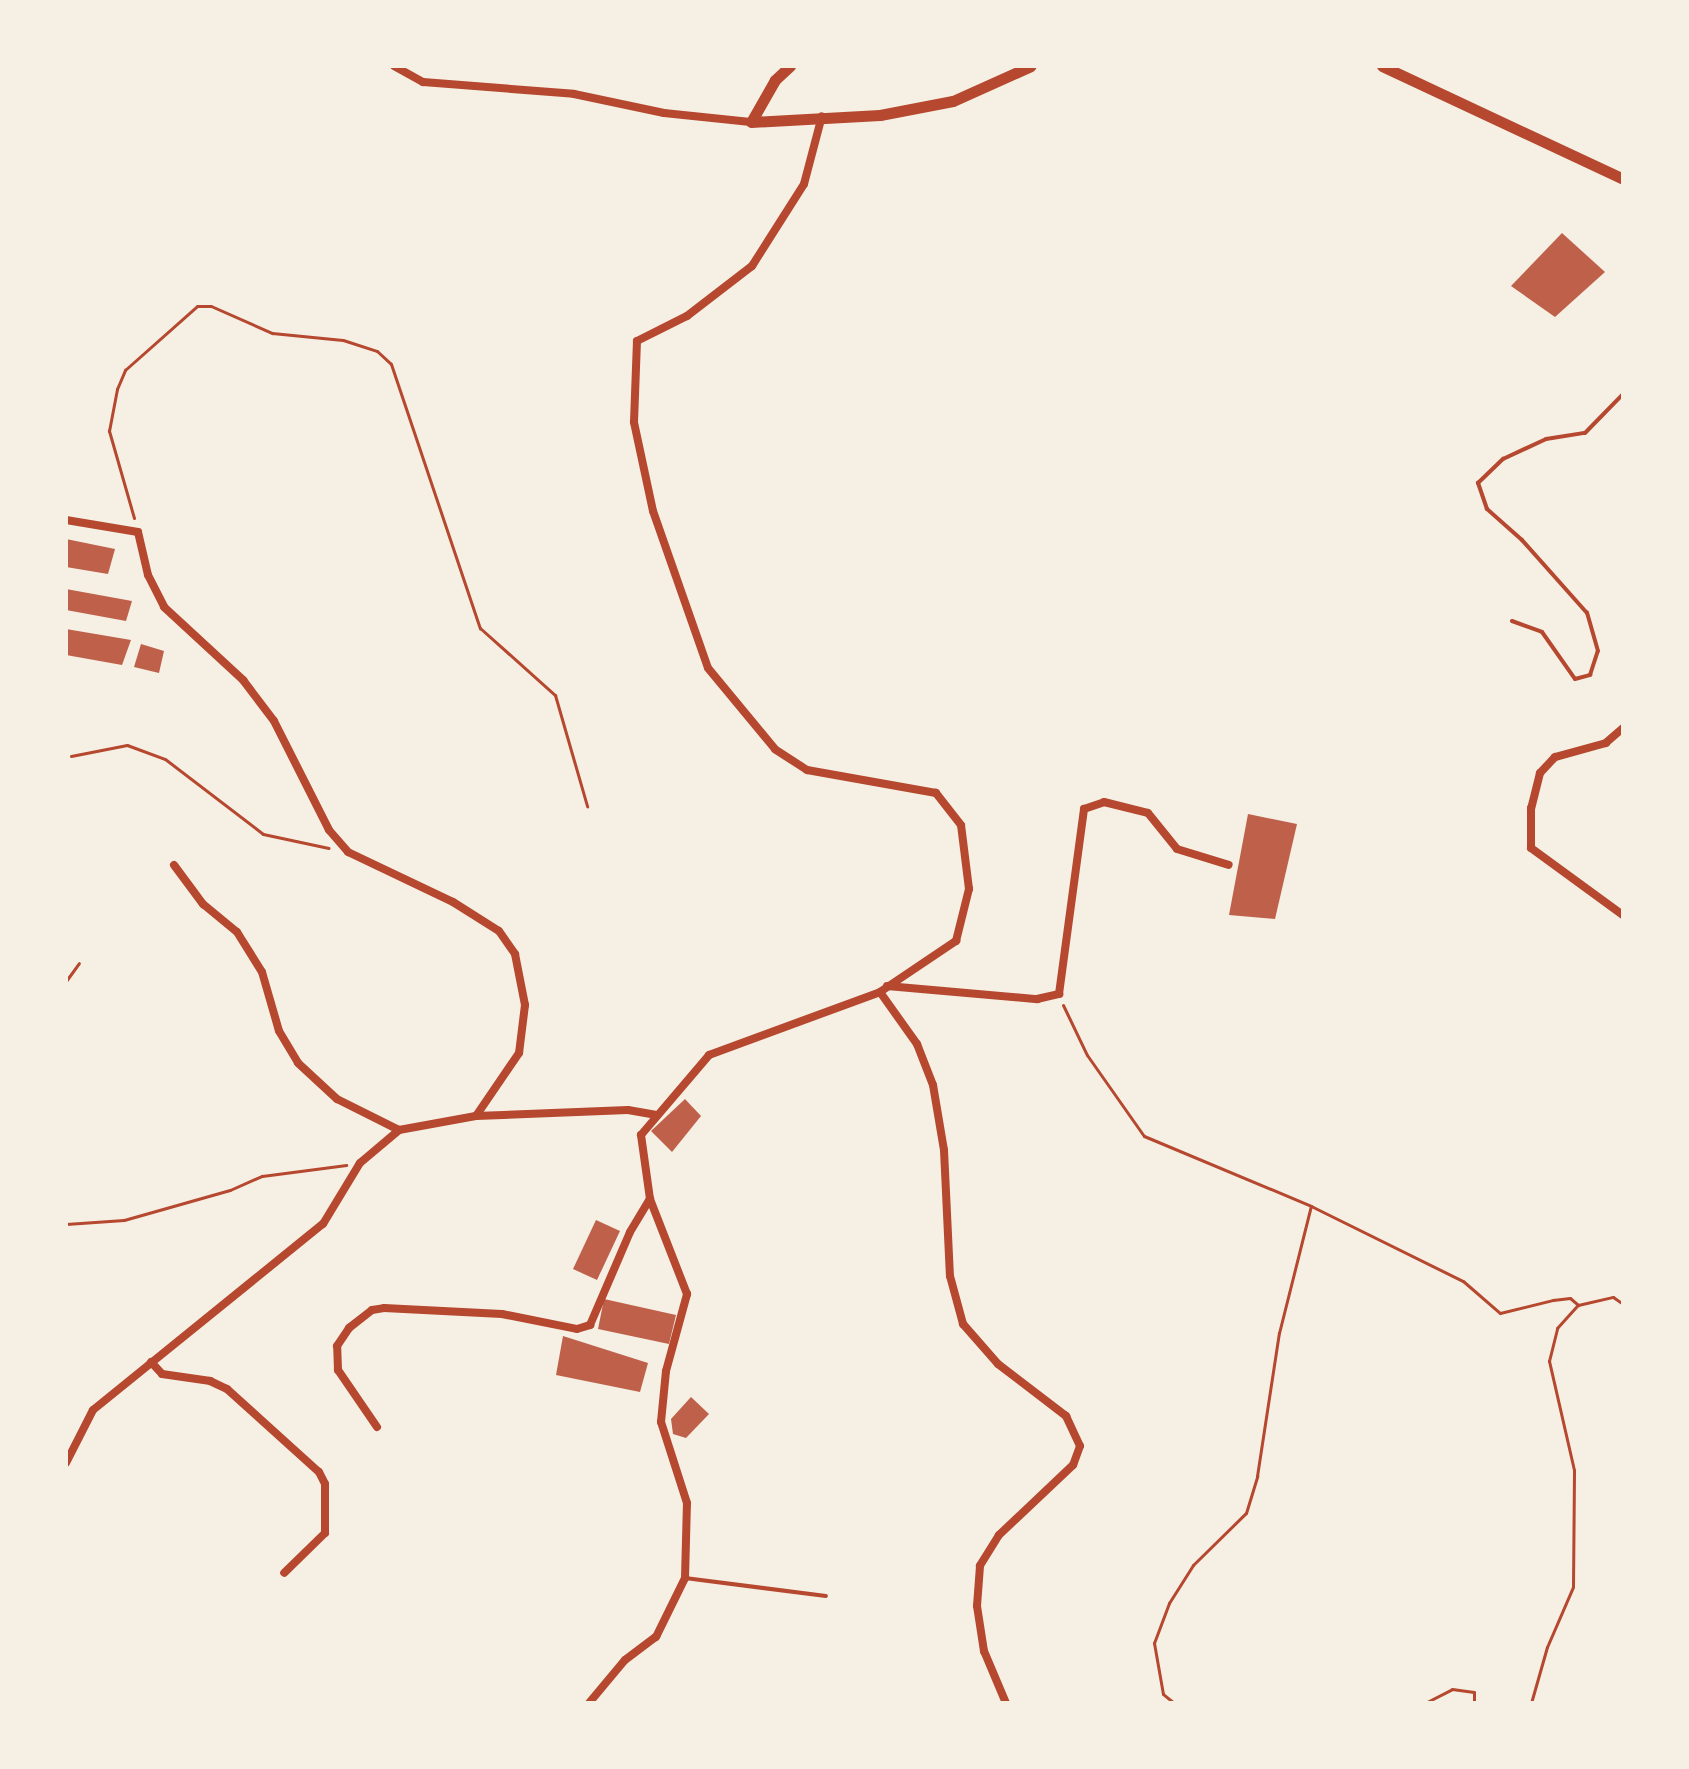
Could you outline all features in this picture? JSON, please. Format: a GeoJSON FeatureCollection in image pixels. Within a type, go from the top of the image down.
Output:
{"type":"FeatureCollection","features":[{"type":"Feature","properties":{"kind":"street"},"geometry":{"type":"LineString","coordinates":[[394,66],[423,82],[574,94],[664,113],[751,122],[880,115],[953,101],[1031,66]]}},
{"type":"Feature","properties":{"kind":"street"},"geometry":{"type":"LineString","coordinates":[[751,122],[775,80],[790,66]]}},
{"type":"Feature","properties":{"kind":"street"},"geometry":{"type":"LineString","coordinates":[[1382,66],[1623,179]]}},
{"type":"Feature","properties":{"kind":"street"},"geometry":{"type":"LineString","coordinates":[[589,1703],[625,1660],[656,1637],[685,1578],[687,1503],[661,1422],[666,1371],[687,1294],[650,1199],[641,1135],[709,1055],[880,992],[956,941],[969,889],[961,825],[936,793],[807,770],[775,749],[708,668],[653,511],[634,422],[637,341],[687,316],[752,266],[804,184],[822,116]]}},
{"type":"Feature","properties":{"kind":"street"},"geometry":{"type":"LineString","coordinates":[[66,520],[138,532],[148,575],[164,607],[243,680],[274,721],[329,830],[348,852],[453,902],[499,931],[515,954],[525,1005],[519,1053],[476,1116]]}},
{"type":"Feature","properties":{"kind":"street"},"geometry":{"type":"LineString","coordinates":[[1623,728],[1606,743],[1555,757],[1540,773],[1531,808],[1531,848],[1623,915]]}},
{"type":"Feature","properties":{"kind":"street"},"geometry":{"type":"LineString","coordinates":[[887,986],[1037,999],[1059,994],[1084,809],[1104,802],[1148,813],[1177,849],[1229,865]]}},
{"type":"Feature","properties":{"kind":"street"},"geometry":{"type":"LineString","coordinates":[[174,865],[203,904],[237,932],[262,972],[279,1031],[298,1063],[337,1099],[399,1130]]}},
{"type":"Feature","properties":{"kind":"street"},"geometry":{"type":"LineString","coordinates":[[880,992],[917,1044],[933,1085],[944,1150],[950,1276],[963,1324],[998,1364],[1066,1416],[1080,1446],[1073,1465],[999,1535],[980,1566],[977,1606],[984,1651],[1006,1703]]}},
{"type":"Feature","properties":{"kind":"street"},"geometry":{"type":"LineString","coordinates":[[66,1463],[93,1410],[323,1224],[360,1163],[399,1130],[476,1116],[628,1110],[657,1115]]}},
{"type":"Feature","properties":{"kind":"street"},"geometry":{"type":"LineString","coordinates":[[377,1427],[338,1370],[337,1346],[349,1328],[372,1310],[384,1308],[502,1314],[577,1329],[590,1325],[630,1232],[650,1199]]}},
{"type":"Feature","properties":{"kind":"street"},"geometry":{"type":"LineString","coordinates":[[151,1362],[162,1374],[210,1381],[227,1389],[319,1472],[325,1484],[325,1533],[284,1573]]}},
{"type":"Feature","properties":{"kind":"lane"},"geometry":{"type":"LineString","coordinates":[[1512,621],[1542,632],[1575,679],[1590,675],[1598,651],[1587,613],[1522,540],[1487,509],[1478,483],[1503,459],[1546,439],[1585,433],[1623,394]]}},
{"type":"Feature","properties":{"kind":"lane"},"geometry":{"type":"LineString","coordinates":[[685,1578],[826,1596]]}},
{"type":"Feature","properties":{"kind":"path"},"geometry":{"type":"LineString","coordinates":[[138,532],[109,431],[117,389],[125,370],[197,306],[211,306],[272,333],[343,340],[377,351],[391,364],[480,628],[555,695],[587,806]]}},
{"type":"Feature","properties":{"kind":"path"},"geometry":{"type":"LineString","coordinates":[[71,756],[127,745],[165,759],[263,834],[348,852]]}},
{"type":"Feature","properties":{"kind":"path"},"geometry":{"type":"LineString","coordinates":[[66,981],[79,963]]}},
{"type":"Feature","properties":{"kind":"path"},"geometry":{"type":"LineString","coordinates":[[1059,994],[1087,1055],[1144,1136],[1311,1206],[1463,1281],[1500,1313],[1570,1298],[1578,1305]]}},
{"type":"Feature","properties":{"kind":"path"},"geometry":{"type":"LineString","coordinates":[[66,1224],[124,1220],[262,1176],[360,1163]]}},
{"type":"Feature","properties":{"kind":"path"},"geometry":{"type":"LineString","coordinates":[[1174,1703],[1163,1694],[1154,1643],[1169,1603],[1193,1565],[1246,1513],[1257,1476],[1279,1333],[1311,1206]]}},
{"type":"Feature","properties":{"kind":"path"},"geometry":{"type":"LineString","coordinates":[[1531,1703],[1547,1647],[1573,1587],[1574,1470],[1549,1361],[1557,1328],[1578,1305],[1613,1297],[1623,1304]]}},
{"type":"Feature","properties":{"kind":"path"},"geometry":{"type":"LineString","coordinates":[[1425,1703],[1452,1689],[1474,1692],[1474,1703]]}},
{"type":"Feature","properties":{"kind":"building"},"geometry":{"type":"Polygon","coordinates":[[[1562,233],[1605,272],[1555,317],[1511,286],[1562,233]]]}},
{"type":"Feature","properties":{"kind":"building"},"geometry":{"type":"Polygon","coordinates":[[[66,539],[115,549],[108,574],[66,567],[66,539]]]}},
{"type":"Feature","properties":{"kind":"building"},"geometry":{"type":"Polygon","coordinates":[[[66,589],[132,601],[126,621],[66,610],[66,589]]]}},
{"type":"Feature","properties":{"kind":"building"},"geometry":{"type":"Polygon","coordinates":[[[66,629],[131,640],[122,665],[66,655],[66,629]]]}},
{"type":"Feature","properties":{"kind":"building"},"geometry":{"type":"Polygon","coordinates":[[[141,644],[164,651],[159,673],[134,667],[141,644]]]}},
{"type":"Feature","properties":{"kind":"building"},"geometry":{"type":"Polygon","coordinates":[[[1248,814],[1297,824],[1275,919],[1229,915],[1248,814]]]}},
{"type":"Feature","properties":{"kind":"building"},"geometry":{"type":"Polygon","coordinates":[[[685,1099],[701,1116],[672,1152],[651,1131],[685,1099]]]}},
{"type":"Feature","properties":{"kind":"building"},"geometry":{"type":"Polygon","coordinates":[[[596,1220],[620,1231],[597,1280],[573,1269],[596,1220]]]}},
{"type":"Feature","properties":{"kind":"building"},"geometry":{"type":"Polygon","coordinates":[[[604,1299],[676,1315],[669,1344],[598,1329],[604,1299]]]}},
{"type":"Feature","properties":{"kind":"building"},"geometry":{"type":"Polygon","coordinates":[[[563,1336],[648,1363],[640,1392],[556,1375],[563,1336]]]}},
{"type":"Feature","properties":{"kind":"building"},"geometry":{"type":"Polygon","coordinates":[[[691,1397],[709,1414],[686,1438],[673,1434],[671,1419],[691,1397]]]}}]}
